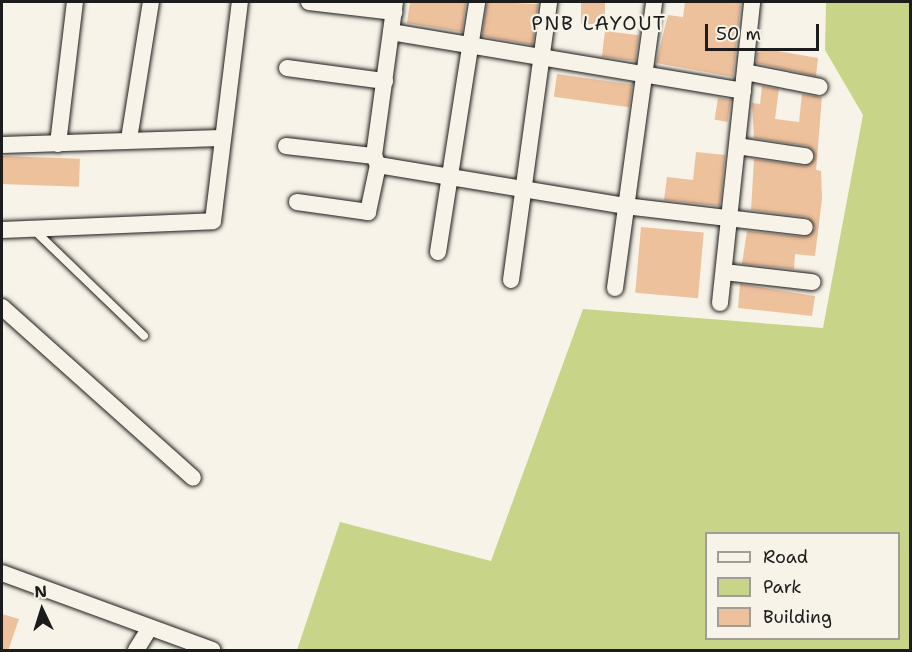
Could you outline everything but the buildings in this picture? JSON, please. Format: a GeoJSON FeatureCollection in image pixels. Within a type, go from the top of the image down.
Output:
{"type":"FeatureCollection","features":[{"type":"Feature","properties":{"kind":"street"},"geometry":{"type":"LineString","coordinates":[[58,144],[75,2]]}},
{"type":"Feature","properties":{"kind":"street"},"geometry":{"type":"LineString","coordinates":[[129,139],[151,2]]}},
{"type":"Feature","properties":{"kind":"street"},"geometry":{"type":"LineString","coordinates":[[2,230],[213,221],[221,138],[240,2]]}},
{"type":"Feature","properties":{"kind":"street"},"geometry":{"type":"LineString","coordinates":[[297,202],[368,212],[394,7],[309,2]]}},
{"type":"Feature","properties":{"kind":"street"},"geometry":{"type":"LineString","coordinates":[[438,252],[452,175],[477,2]]}},
{"type":"Feature","properties":{"kind":"street"},"geometry":{"type":"LineString","coordinates":[[511,280],[549,2]]}},
{"type":"Feature","properties":{"kind":"street"},"geometry":{"type":"LineString","coordinates":[[615,288],[654,2]]}},
{"type":"Feature","properties":{"kind":"street"},"geometry":{"type":"LineString","coordinates":[[720,303],[732,220],[752,2]]}},
{"type":"Feature","properties":{"kind":"street"},"geometry":{"type":"LineString","coordinates":[[391,32],[743,91]]}},
{"type":"Feature","properties":{"kind":"street"},"geometry":{"type":"LineString","coordinates":[[287,68],[385,81]]}},
{"type":"Feature","properties":{"kind":"street"},"geometry":{"type":"LineString","coordinates":[[745,72],[820,87]]}},
{"type":"Feature","properties":{"kind":"street"},"geometry":{"type":"LineString","coordinates":[[2,145],[129,139],[221,138]]}},
{"type":"Feature","properties":{"kind":"street"},"geometry":{"type":"LineString","coordinates":[[286,146],[625,206],[805,227]]}},
{"type":"Feature","properties":{"kind":"street"},"geometry":{"type":"LineString","coordinates":[[737,146],[805,156]]}},
{"type":"Feature","properties":{"kind":"street"},"geometry":{"type":"LineString","coordinates":[[724,272],[812,282]]}},
{"type":"Feature","properties":{"kind":"street"},"geometry":{"type":"LineString","coordinates":[[2,307],[193,478]]}},
{"type":"Feature","properties":{"kind":"street"},"geometry":{"type":"LineString","coordinates":[[2,573],[212,651]]}},
{"type":"Feature","properties":{"kind":"street"},"geometry":{"type":"LineString","coordinates":[[136,651],[150,628]]}},
{"type":"Feature","properties":{"kind":"lane"},"geometry":{"type":"LineString","coordinates":[[32,229],[144,336]]}},
{"type":"Feature","properties":{"kind":"green space"},"geometry":{"type":"Polygon","coordinates":[[[826,2],[910,2],[910,650],[297,650],[340,522],[491,561],[583,309],[823,328],[863,115],[825,50],[826,2]]]}},
{"type":"Feature","properties":{"kind":"district","name":"PNB LAYOUT"},"geometry":{"type":"Point","coordinates":[599,23]}}]}
